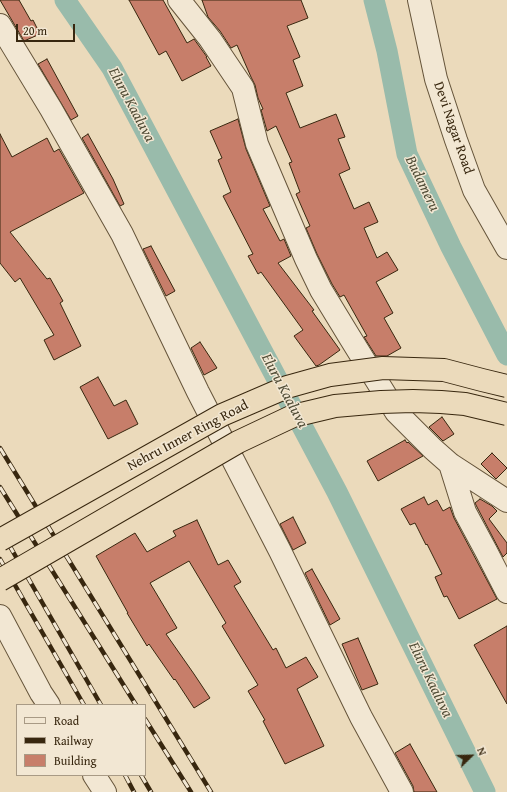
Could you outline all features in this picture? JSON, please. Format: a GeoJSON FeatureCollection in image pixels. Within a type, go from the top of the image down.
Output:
{"type":"FeatureCollection","features":[{"type":"Feature","properties":{"kind":"main road","name":"Nehru Inner Ring Road"},"geometry":{"type":"LineString","coordinates":[[0,540],[222,415],[287,387],[330,375],[383,368],[444,370],[507,386]]}},
{"type":"Feature","properties":{"kind":"main road"},"geometry":{"type":"LineString","coordinates":[[0,580],[238,442],[292,416],[336,406],[413,401],[465,404],[507,414]]}},
{"type":"Feature","properties":{"kind":"street"},"geometry":{"type":"LineString","coordinates":[[178,0],[210,39],[243,88],[257,144],[306,260],[321,290],[396,412],[450,464],[507,501]]}},
{"type":"Feature","properties":{"kind":"street","name":"Devi Nagar Road"},"geometry":{"type":"LineString","coordinates":[[419,0],[436,79],[456,140],[474,190],[507,248]]}},
{"type":"Feature","properties":{"kind":"street"},"geometry":{"type":"LineString","coordinates":[[0,25],[122,234],[198,392],[280,551],[361,717],[402,792]]}},
{"type":"Feature","properties":{"kind":"street"},"geometry":{"type":"LineString","coordinates":[[450,464],[465,512],[507,592]]}},
{"type":"Feature","properties":{"kind":"street"},"geometry":{"type":"LineString","coordinates":[[0,616],[48,704]]}},
{"type":"Feature","properties":{"kind":"street"},"geometry":{"type":"LineString","coordinates":[[95,776],[105,792]]}},
{"type":"Feature","properties":{"kind":"building"},"geometry":{"type":"Polygon","coordinates":[[[0,0],[19,0],[31,21],[33,20],[40,34],[24,41],[0,0]]]}},
{"type":"Feature","properties":{"kind":"building"},"geometry":{"type":"Polygon","coordinates":[[[129,0],[163,0],[187,43],[194,39],[207,57],[211,66],[182,81],[166,51],[159,55],[129,0]]]}},
{"type":"Feature","properties":{"kind":"building"},"geometry":{"type":"Polygon","coordinates":[[[202,0],[301,0],[308,18],[287,26],[300,57],[293,60],[303,86],[286,93],[300,128],[336,114],[345,137],[338,139],[350,169],[339,174],[354,209],[369,202],[378,222],[364,228],[377,258],[387,252],[398,270],[376,282],[393,313],[384,318],[401,348],[387,356],[376,356],[364,337],[367,336],[344,295],[340,297],[332,284],[306,228],[310,226],[296,194],[300,192],[289,163],[292,162],[276,126],[267,131],[261,110],[263,109],[258,98],[255,85],[237,45],[231,48],[220,31],[208,17],[202,0]]]}},
{"type":"Feature","properties":{"kind":"building"},"geometry":{"type":"Polygon","coordinates":[[[47,59],[78,116],[71,120],[38,64],[47,59]]]}},
{"type":"Feature","properties":{"kind":"building"},"geometry":{"type":"Polygon","coordinates":[[[238,119],[246,149],[270,206],[263,209],[280,241],[284,239],[291,256],[278,263],[314,310],[312,311],[340,350],[316,366],[294,336],[303,330],[261,272],[258,274],[248,256],[253,254],[223,196],[231,192],[218,160],[222,158],[210,131],[238,119]]]}},
{"type":"Feature","properties":{"kind":"building"},"geometry":{"type":"Polygon","coordinates":[[[0,134],[12,157],[47,138],[54,152],[59,149],[84,193],[10,232],[47,279],[50,278],[63,301],[60,303],[81,346],[54,360],[44,340],[54,335],[20,278],[15,282],[0,263],[0,134]]]}},
{"type":"Feature","properties":{"kind":"building"},"geometry":{"type":"Polygon","coordinates":[[[88,134],[113,179],[124,204],[120,206],[82,138],[88,134]]]}},
{"type":"Feature","properties":{"kind":"building"},"geometry":{"type":"Polygon","coordinates":[[[151,246],[175,291],[166,296],[143,249],[151,246]]]}},
{"type":"Feature","properties":{"kind":"building"},"geometry":{"type":"Polygon","coordinates":[[[200,342],[217,368],[204,375],[191,348],[200,342]]]}},
{"type":"Feature","properties":{"kind":"building"},"geometry":{"type":"Polygon","coordinates":[[[98,377],[114,406],[126,400],[138,424],[108,439],[80,387],[98,377]]]}},
{"type":"Feature","properties":{"kind":"building"},"geometry":{"type":"Polygon","coordinates":[[[442,417],[454,434],[443,441],[429,427],[442,417]]]}},
{"type":"Feature","properties":{"kind":"building"},"geometry":{"type":"Polygon","coordinates":[[[405,440],[423,456],[378,481],[367,461],[405,440]]]}},
{"type":"Feature","properties":{"kind":"building"},"geometry":{"type":"Polygon","coordinates":[[[492,453],[507,468],[496,479],[481,464],[492,453]]]}},
{"type":"Feature","properties":{"kind":"building"},"geometry":{"type":"Polygon","coordinates":[[[424,497],[428,505],[437,500],[443,511],[450,507],[454,518],[497,599],[459,619],[447,596],[444,597],[435,577],[442,574],[427,544],[426,545],[415,523],[410,525],[401,509],[424,497]]]}},
{"type":"Feature","properties":{"kind":"building"},"geometry":{"type":"Polygon","coordinates":[[[480,499],[492,506],[497,511],[489,519],[507,543],[507,553],[503,557],[475,503],[480,499]]]}},
{"type":"Feature","properties":{"kind":"building"},"geometry":{"type":"Polygon","coordinates":[[[293,517],[306,543],[293,550],[280,524],[293,517]]]}},
{"type":"Feature","properties":{"kind":"building"},"geometry":{"type":"Polygon","coordinates":[[[197,520],[218,565],[228,560],[241,582],[234,586],[273,650],[276,648],[286,668],[306,657],[318,677],[297,689],[324,746],[285,764],[263,721],[265,720],[248,691],[258,685],[222,626],[226,623],[189,561],[150,583],[177,628],[166,634],[210,698],[194,708],[149,644],[147,646],[96,556],[135,533],[147,552],[176,536],[173,531],[197,520]]]}},
{"type":"Feature","properties":{"kind":"building"},"geometry":{"type":"Polygon","coordinates":[[[312,569],[340,619],[330,625],[305,573],[312,569]]]}},
{"type":"Feature","properties":{"kind":"building"},"geometry":{"type":"Polygon","coordinates":[[[507,626],[507,704],[474,645],[507,626]]]}},
{"type":"Feature","properties":{"kind":"building"},"geometry":{"type":"Polygon","coordinates":[[[358,638],[378,684],[362,690],[342,644],[358,638]]]}},
{"type":"Feature","properties":{"kind":"building"},"geometry":{"type":"Polygon","coordinates":[[[410,744],[437,792],[414,792],[413,786],[395,753],[410,744]]]}},
{"type":"Feature","properties":{"kind":"waterway","name":"Eluru Kaaluva"},"geometry":{"type":"LineString","coordinates":[[65,0],[112,68],[337,492],[485,792]]}},
{"type":"Feature","properties":{"kind":"waterway","name":"Budameru"},"geometry":{"type":"LineString","coordinates":[[374,0],[387,51],[407,154],[451,247],[507,355]]}},
{"type":"Feature","properties":{"kind":"railway"},"geometry":{"type":"LineString","coordinates":[[0,448],[211,792]]}},
{"type":"Feature","properties":{"kind":"railway"},"geometry":{"type":"LineString","coordinates":[[0,487],[135,704]]}},
{"type":"Feature","properties":{"kind":"railway"},"geometry":{"type":"LineString","coordinates":[[0,529],[100,704]]}},
{"type":"Feature","properties":{"kind":"railway"},"geometry":{"type":"LineString","coordinates":[[0,559],[83,704]]}},
{"type":"Feature","properties":{"kind":"railway"},"geometry":{"type":"LineString","coordinates":[[146,721],[191,792]]}},
{"type":"Feature","properties":{"kind":"railway"},"geometry":{"type":"LineString","coordinates":[[126,776],[134,792]]}},
{"type":"Feature","properties":{"kind":"railway"},"geometry":{"type":"LineString","coordinates":[[142,776],[151,792]]}}]}
